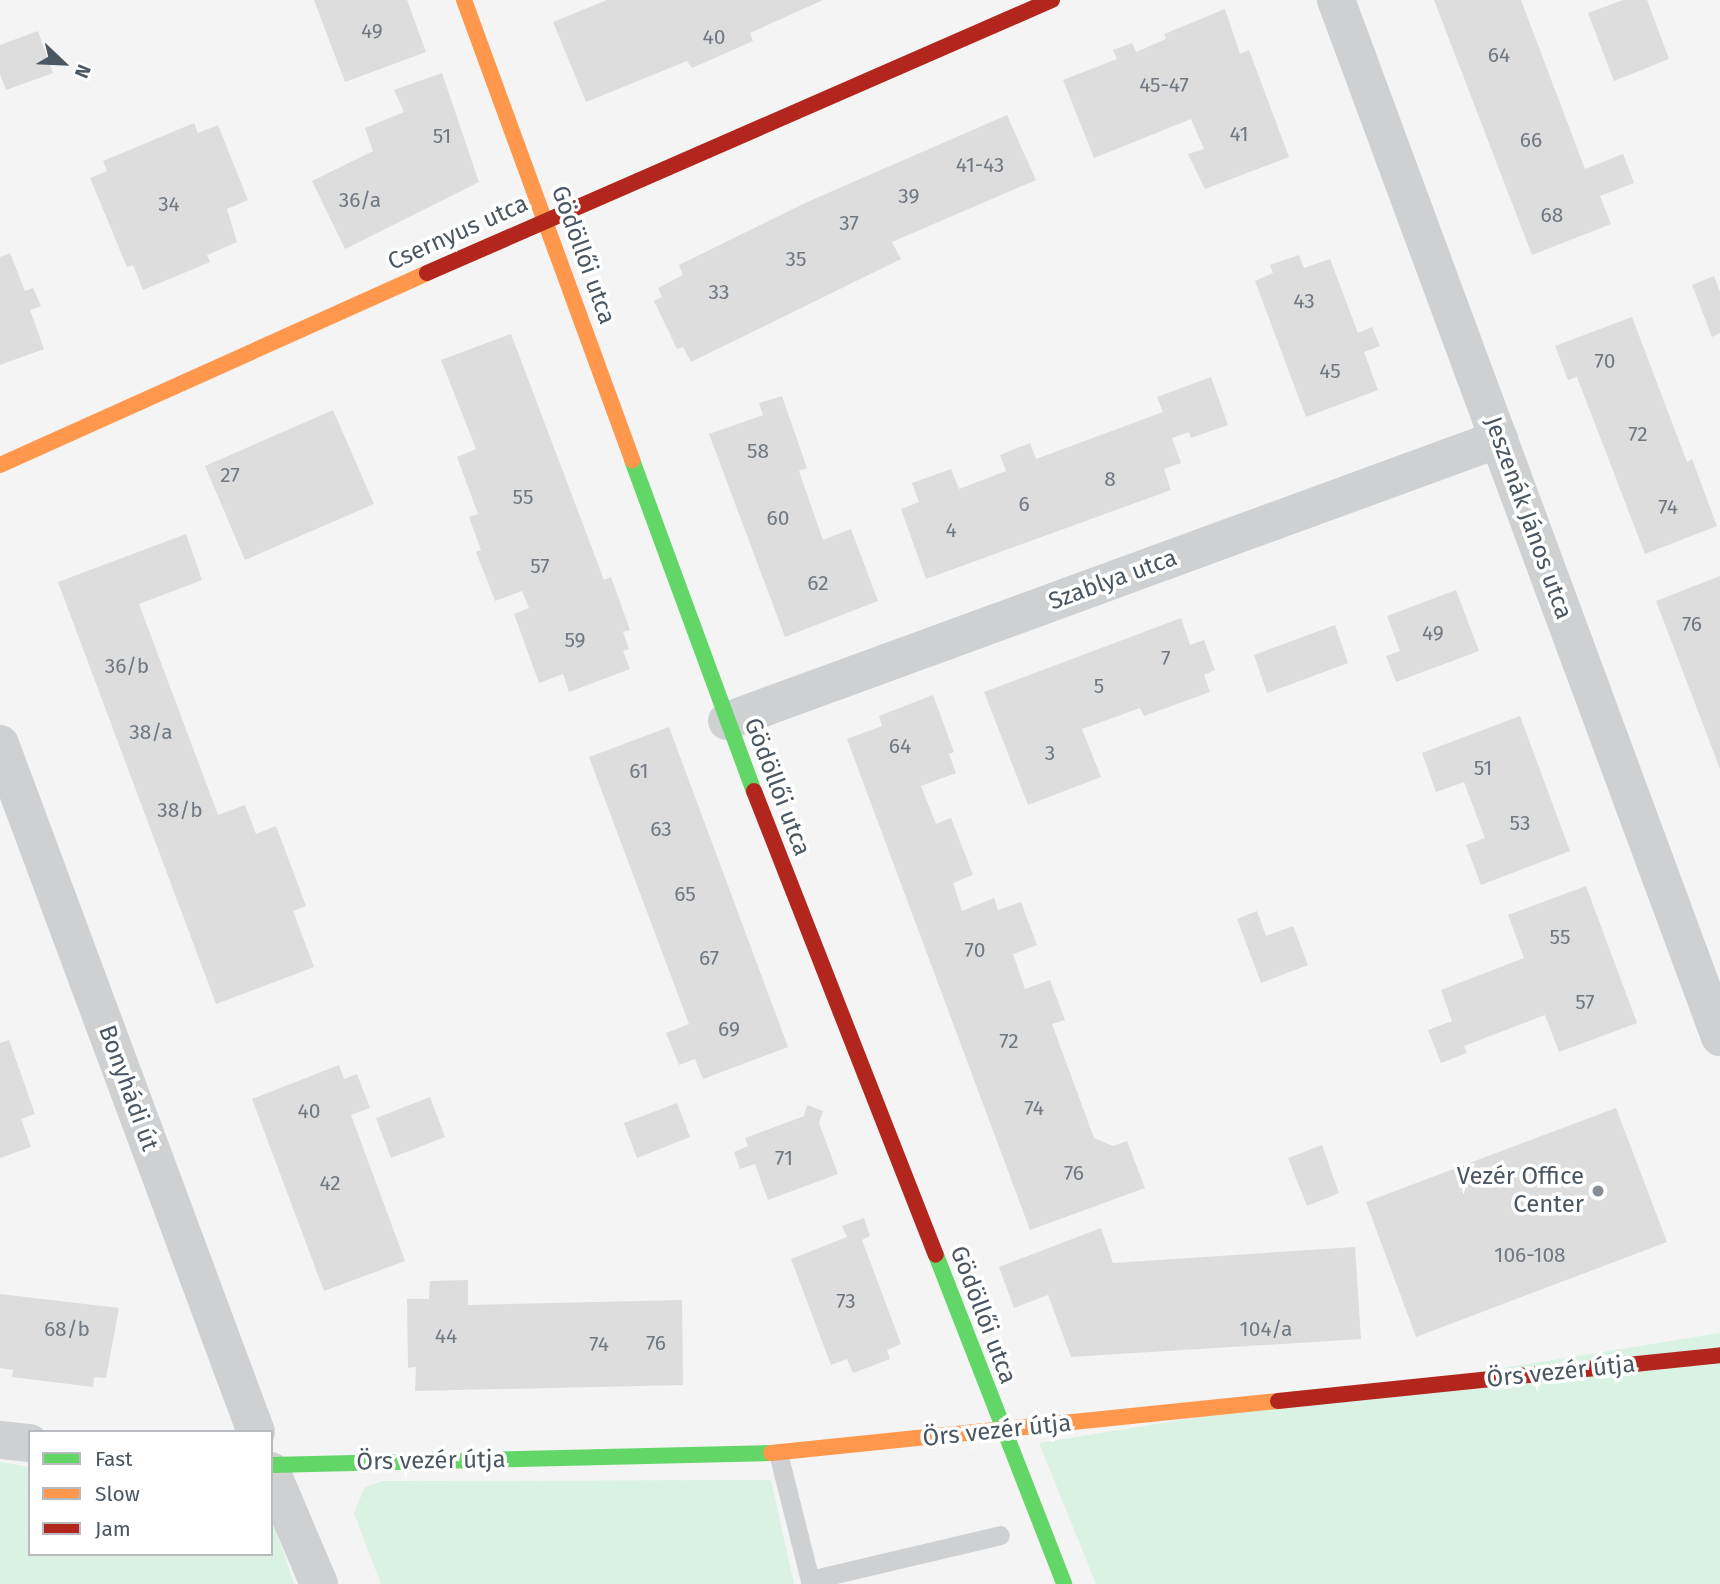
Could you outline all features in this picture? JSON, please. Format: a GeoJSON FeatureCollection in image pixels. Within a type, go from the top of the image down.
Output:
{"type":"FeatureCollection","features":[{"type":"Feature","properties":{"kind":"street","name":"Gödöllői utca"},"geometry":{"type":"LineString","coordinates":[[464,0],[727,721],[1064,1584]]}},
{"type":"Feature","properties":{"kind":"street","name":"Csernyus utca"},"geometry":{"type":"LineString","coordinates":[[0,464],[546,219],[1052,0]]}},
{"type":"Feature","properties":{"kind":"street","name":"Jeszenák János utca"},"geometry":{"type":"LineString","coordinates":[[1336,0],[1720,1037]]}},
{"type":"Feature","properties":{"kind":"street","name":"Szablya utca"},"geometry":{"type":"LineString","coordinates":[[727,721],[1499,439]]}},
{"type":"Feature","properties":{"kind":"street","name":"Bonyhádi út"},"geometry":{"type":"LineString","coordinates":[[0,744],[255,1430]]}},
{"type":"Feature","properties":{"kind":"street","name":"Örs vezér útja"},"geometry":{"type":"LineString","coordinates":[[273,1465],[778,1453],[1720,1354]]}},
{"type":"Feature","properties":{"kind":"street"},"geometry":{"type":"LineString","coordinates":[[0,1440],[28,1443]]}},
{"type":"Feature","properties":{"kind":"street"},"geometry":{"type":"LineString","coordinates":[[273,1476],[319,1584]]}},
{"type":"Feature","properties":{"kind":"lane"},"geometry":{"type":"LineString","coordinates":[[778,1453],[810,1580],[1000,1535]]}},
{"type":"Feature","properties":{"kind":"green space"},"geometry":{"type":"Polygon","coordinates":[[[1720,1333],[1720,1584],[1096,1584],[1039,1443],[1720,1333]]]}},
{"type":"Feature","properties":{"kind":"green space"},"geometry":{"type":"Polygon","coordinates":[[[0,1462],[28,1467],[28,1556],[273,1556],[273,1521],[294,1584],[0,1584],[0,1462]]]}},
{"type":"Feature","properties":{"kind":"green space"},"geometry":{"type":"Polygon","coordinates":[[[771,1480],[794,1584],[381,1584],[354,1513],[365,1487],[383,1481],[771,1480]]]}},
{"type":"Feature","properties":{"kind":"building"},"geometry":{"type":"Polygon","coordinates":[[[314,0],[407,0],[426,52],[345,82],[314,0]]]}},
{"type":"Feature","properties":{"kind":"building"},"geometry":{"type":"Polygon","coordinates":[[[607,0],[823,0],[750,33],[753,41],[692,68],[687,61],[586,102],[553,22],[607,0]]]}},
{"type":"Feature","properties":{"kind":"building"},"geometry":{"type":"Polygon","coordinates":[[[1434,0],[1521,0],[1585,169],[1623,154],[1634,183],[1600,196],[1611,224],[1532,255],[1434,0]]]}},
{"type":"Feature","properties":{"kind":"building"},"geometry":{"type":"Polygon","coordinates":[[[1623,0],[1647,0],[1669,59],[1614,81],[1588,13],[1623,0]]]}},
{"type":"Feature","properties":{"kind":"building"},"geometry":{"type":"Polygon","coordinates":[[[1225,9],[1240,54],[1249,50],[1289,157],[1205,189],[1188,154],[1204,149],[1191,119],[1094,158],[1063,80],[1117,59],[1113,50],[1132,43],[1136,52],[1166,39],[1164,34],[1225,9]]]}},
{"type":"Feature","properties":{"kind":"building"},"geometry":{"type":"Polygon","coordinates":[[[38,31],[53,73],[6,90],[0,74],[0,45],[38,31]]]}},
{"type":"Feature","properties":{"kind":"building"},"geometry":{"type":"Polygon","coordinates":[[[442,73],[479,182],[345,249],[312,181],[373,151],[365,128],[404,112],[394,90],[442,73]]]}},
{"type":"Feature","properties":{"kind":"building"},"geometry":{"type":"Polygon","coordinates":[[[1007,115],[1036,180],[892,242],[901,259],[691,362],[683,347],[677,349],[654,301],[662,297],[658,288],[683,275],[679,265],[805,203],[1007,115]]]}},
{"type":"Feature","properties":{"kind":"building"},"geometry":{"type":"Polygon","coordinates":[[[194,123],[198,133],[218,125],[248,200],[227,209],[237,242],[207,255],[210,262],[143,290],[133,265],[127,267],[90,178],[107,171],[103,161],[194,123]]]}},
{"type":"Feature","properties":{"kind":"building"},"geometry":{"type":"Polygon","coordinates":[[[10,253],[25,291],[33,288],[41,306],[30,310],[44,349],[0,365],[0,257],[10,253]]]}},
{"type":"Feature","properties":{"kind":"building"},"geometry":{"type":"Polygon","coordinates":[[[1299,255],[1304,268],[1330,259],[1358,333],[1372,327],[1380,346],[1364,352],[1378,390],[1306,417],[1255,281],[1273,273],[1270,265],[1299,255]]]}},
{"type":"Feature","properties":{"kind":"building"},"geometry":{"type":"Polygon","coordinates":[[[1714,276],[1720,292],[1720,333],[1712,337],[1692,285],[1714,276]]]}},
{"type":"Feature","properties":{"kind":"building"},"geometry":{"type":"Polygon","coordinates":[[[1632,317],[1687,462],[1692,459],[1717,526],[1645,554],[1577,377],[1568,380],[1555,346],[1632,317]]]}},
{"type":"Feature","properties":{"kind":"building"},"geometry":{"type":"Polygon","coordinates":[[[511,334],[604,580],[611,577],[630,630],[623,632],[629,649],[623,651],[630,669],[569,692],[563,674],[539,683],[514,614],[529,608],[522,591],[495,601],[476,552],[481,550],[469,517],[478,514],[457,457],[476,449],[441,360],[511,334]]]}},
{"type":"Feature","properties":{"kind":"building"},"geometry":{"type":"Polygon","coordinates":[[[1211,377],[1228,425],[1191,438],[1189,432],[1172,438],[1181,463],[1164,469],[1171,490],[926,579],[901,509],[919,502],[912,483],[951,469],[959,489],[1006,471],[1000,455],[1030,443],[1036,459],[1163,412],[1157,397],[1211,377]]]}},
{"type":"Feature","properties":{"kind":"building"},"geometry":{"type":"Polygon","coordinates":[[[782,396],[807,468],[799,471],[823,540],[851,529],[878,601],[785,637],[709,434],[763,415],[759,403],[782,396]]]}},
{"type":"Feature","properties":{"kind":"building"},"geometry":{"type":"Polygon","coordinates":[[[333,410],[374,504],[245,560],[205,466],[333,410]]]}},
{"type":"Feature","properties":{"kind":"building"},"geometry":{"type":"Polygon","coordinates":[[[186,534],[202,580],[139,604],[218,815],[245,805],[256,834],[276,826],[306,906],[293,911],[314,967],[216,1004],[58,582],[186,534]]]}},
{"type":"Feature","properties":{"kind":"building"},"geometry":{"type":"Polygon","coordinates":[[[1720,576],[1720,769],[1656,601],[1720,576]]]}},
{"type":"Feature","properties":{"kind":"building"},"geometry":{"type":"Polygon","coordinates":[[[1456,590],[1479,651],[1396,682],[1386,656],[1400,651],[1387,616],[1456,590]]]}},
{"type":"Feature","properties":{"kind":"building"},"geometry":{"type":"Polygon","coordinates":[[[1181,618],[1190,645],[1204,640],[1215,670],[1204,675],[1210,692],[1144,716],[1140,708],[1082,729],[1101,777],[1028,805],[984,692],[1181,618]]]}},
{"type":"Feature","properties":{"kind":"building"},"geometry":{"type":"Polygon","coordinates":[[[1335,625],[1348,663],[1267,693],[1254,655],[1335,625]]]}},
{"type":"Feature","properties":{"kind":"building"},"geometry":{"type":"Polygon","coordinates":[[[933,695],[954,752],[949,754],[956,773],[921,786],[936,824],[951,818],[973,875],[953,883],[962,911],[994,898],[998,910],[1021,902],[1037,945],[1013,954],[1025,989],[1050,980],[1065,1020],[1052,1024],[1094,1138],[1113,1146],[1127,1141],[1145,1188],[1030,1230],[847,739],[882,726],[879,716],[933,695]]]}},
{"type":"Feature","properties":{"kind":"building"},"geometry":{"type":"Polygon","coordinates":[[[1520,716],[1570,851],[1481,885],[1466,845],[1485,838],[1464,782],[1436,792],[1422,753],[1520,716]]]}},
{"type":"Feature","properties":{"kind":"building"},"geometry":{"type":"Polygon","coordinates":[[[669,727],[788,1047],[703,1079],[695,1059],[679,1065],[666,1033],[689,1024],[589,757],[669,727]]]}},
{"type":"Feature","properties":{"kind":"building"},"geometry":{"type":"Polygon","coordinates":[[[1586,886],[1637,1023],[1559,1052],[1545,1015],[1464,1046],[1467,1053],[1441,1063],[1428,1030],[1452,1021],[1441,990],[1524,958],[1508,915],[1586,886]]]}},
{"type":"Feature","properties":{"kind":"building"},"geometry":{"type":"Polygon","coordinates":[[[1257,911],[1266,936],[1293,926],[1308,965],[1261,983],[1237,919],[1257,911]]]}},
{"type":"Feature","properties":{"kind":"building"},"geometry":{"type":"Polygon","coordinates":[[[9,1040],[35,1114],[21,1119],[31,1147],[0,1158],[0,1043],[9,1040]]]}},
{"type":"Feature","properties":{"kind":"building"},"geometry":{"type":"Polygon","coordinates":[[[339,1065],[344,1079],[357,1074],[370,1108],[351,1115],[405,1261],[324,1291],[252,1099],[339,1065]]]}},
{"type":"Feature","properties":{"kind":"building"},"geometry":{"type":"Polygon","coordinates":[[[430,1097],[445,1137],[391,1158],[376,1118],[430,1097]]]}},
{"type":"Feature","properties":{"kind":"building"},"geometry":{"type":"Polygon","coordinates":[[[677,1103],[690,1137],[637,1158],[624,1123],[677,1103]]]}},
{"type":"Feature","properties":{"kind":"building"},"geometry":{"type":"Polygon","coordinates":[[[807,1105],[823,1111],[819,1123],[838,1174],[768,1200],[755,1164],[740,1169],[734,1152],[748,1146],[745,1138],[804,1116],[807,1105]]]}},
{"type":"Feature","properties":{"kind":"building"},"geometry":{"type":"Polygon","coordinates":[[[1616,1108],[1667,1242],[1416,1337],[1366,1202],[1616,1108]]]}},
{"type":"Feature","properties":{"kind":"building"},"geometry":{"type":"Polygon","coordinates":[[[1322,1145],[1339,1193],[1307,1206],[1288,1158],[1322,1145]]]}},
{"type":"Feature","properties":{"kind":"building"},"geometry":{"type":"Polygon","coordinates":[[[864,1218],[870,1236],[862,1240],[901,1344],[887,1350],[890,1359],[853,1373],[847,1359],[831,1365],[791,1259],[847,1237],[842,1226],[864,1218]]]}},
{"type":"Feature","properties":{"kind":"building"},"geometry":{"type":"Polygon","coordinates":[[[1101,1228],[1113,1263],[1355,1247],[1361,1339],[1071,1357],[1048,1295],[1014,1308],[999,1267],[1101,1228]]]}},
{"type":"Feature","properties":{"kind":"building"},"geometry":{"type":"Polygon","coordinates":[[[468,1280],[468,1305],[682,1300],[683,1385],[415,1391],[416,1367],[408,1368],[407,1299],[429,1299],[430,1281],[468,1280]]]}},
{"type":"Feature","properties":{"kind":"building"},"geometry":{"type":"Polygon","coordinates":[[[0,1294],[119,1308],[106,1378],[94,1377],[93,1387],[12,1377],[13,1370],[0,1368],[0,1294]]]}},
{"type":"Feature","properties":{"kind":"traffic: fast"},"geometry":{"type":"LineString","coordinates":[[632,460],[754,791]]}},
{"type":"Feature","properties":{"kind":"traffic: fast"},"geometry":{"type":"LineString","coordinates":[[936,1255],[1064,1584]]}},
{"type":"Feature","properties":{"kind":"traffic: fast"},"geometry":{"type":"LineString","coordinates":[[273,1465],[771,1453]]}},
{"type":"Feature","properties":{"kind":"traffic: slow"},"geometry":{"type":"LineString","coordinates":[[464,0],[632,460]]}},
{"type":"Feature","properties":{"kind":"traffic: slow"},"geometry":{"type":"LineString","coordinates":[[0,465],[427,273]]}},
{"type":"Feature","properties":{"kind":"traffic: slow"},"geometry":{"type":"LineString","coordinates":[[771,1453],[1278,1401]]}},
{"type":"Feature","properties":{"kind":"traffic: jam"},"geometry":{"type":"LineString","coordinates":[[427,273],[1052,0]]}},
{"type":"Feature","properties":{"kind":"traffic: jam"},"geometry":{"type":"LineString","coordinates":[[754,791],[936,1255]]}},
{"type":"Feature","properties":{"kind":"traffic: jam"},"geometry":{"type":"LineString","coordinates":[[1278,1401],[1720,1355]]}},
{"type":"Feature","properties":{"kind":"place","name":"Vezér Office Center"},"geometry":{"type":"Point","coordinates":[1598,1191]}}]}
